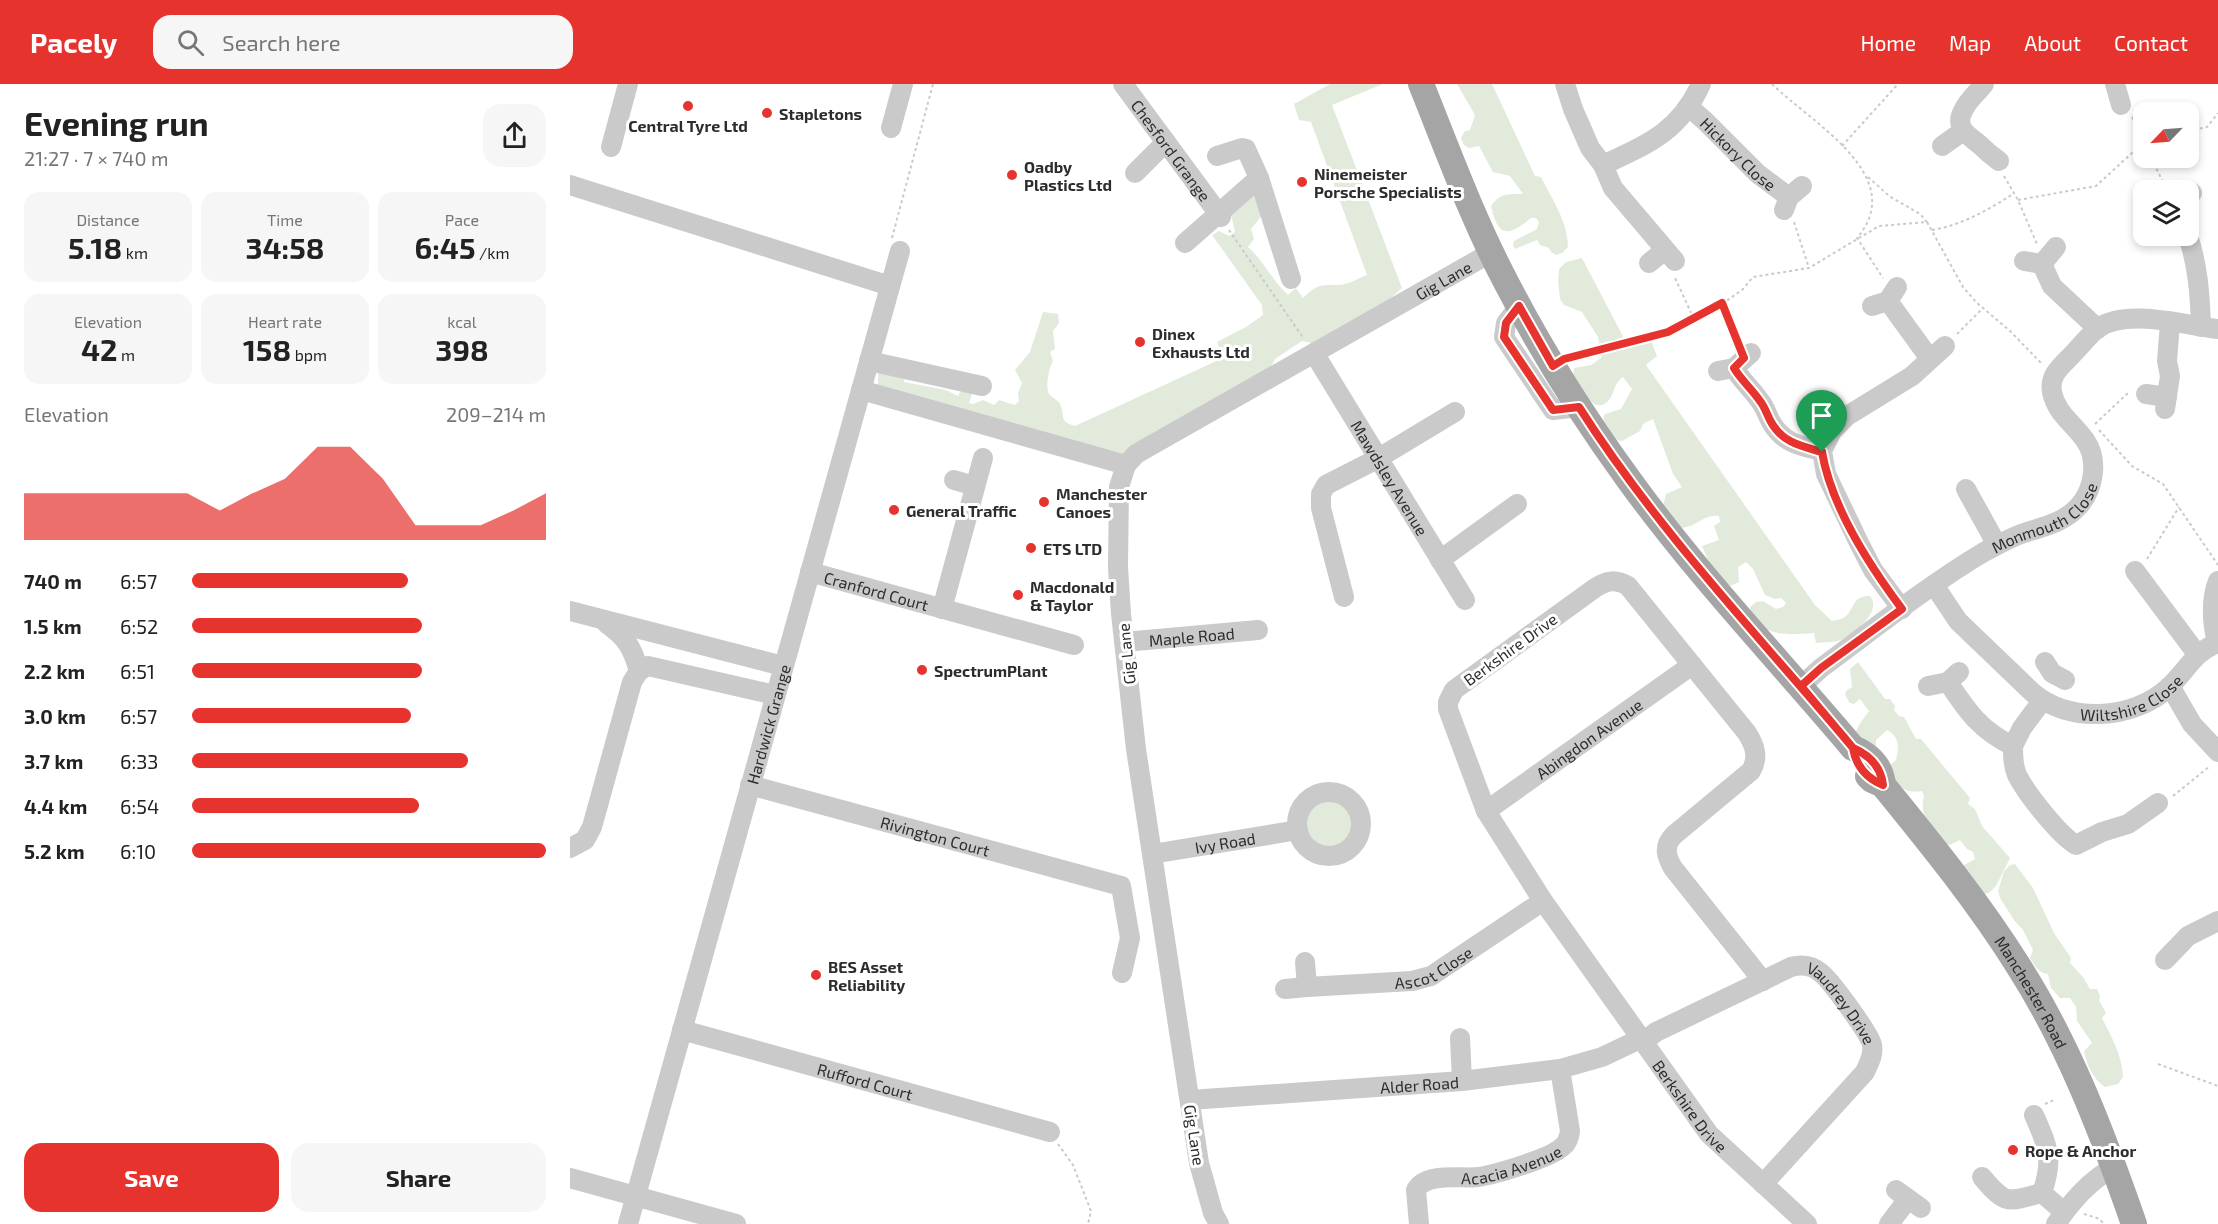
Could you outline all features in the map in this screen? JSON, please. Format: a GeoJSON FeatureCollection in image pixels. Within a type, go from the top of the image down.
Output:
{"type":"FeatureCollection","features":[{"type":"Feature","properties":{"kind":"main road","name":"Manchester Road"},"geometry":{"type":"LineString","coordinates":[[1421,84],[1492,252],[1519,306],[1553,366],[1628,480],[1710,582],[1853,748],[1865,753],[1881,772],[1883,785],[1961,882],[2020,968],[2062,1044],[2090,1104],[2134,1224]]}},
{"type":"Feature","properties":{"kind":"street"},"geometry":{"type":"LineString","coordinates":[[611,147],[628,84]]}},
{"type":"Feature","properties":{"kind":"street"},"geometry":{"type":"LineString","coordinates":[[891,128],[903,84]]}},
{"type":"Feature","properties":{"kind":"street","name":"Chesford Grange"},"geometry":{"type":"LineString","coordinates":[[1123,84],[1219,215]]}},
{"type":"Feature","properties":{"kind":"street"},"geometry":{"type":"LineString","coordinates":[[1565,84],[1590,148],[1603,165],[1618,195],[1670,256],[1649,262]]}},
{"type":"Feature","properties":{"kind":"street"},"geometry":{"type":"LineString","coordinates":[[1603,165],[1655,140],[1689,107],[1701,84]]}},
{"type":"Feature","properties":{"kind":"street"},"geometry":{"type":"LineString","coordinates":[[1984,84],[1962,112],[1960,125],[1963,131],[1999,161]]}},
{"type":"Feature","properties":{"kind":"street","name":"Hickory Close"},"geometry":{"type":"LineString","coordinates":[[1689,107],[1706,120],[1758,174],[1791,199]]}},
{"type":"Feature","properties":{"kind":"street"},"geometry":{"type":"LineString","coordinates":[[1942,146],[1963,131]]}},
{"type":"Feature","properties":{"kind":"street"},"geometry":{"type":"LineString","coordinates":[[1135,173],[1166,142]]}},
{"type":"Feature","properties":{"kind":"street"},"geometry":{"type":"LineString","coordinates":[[1217,156],[1242,148],[1250,154],[1292,279]]}},
{"type":"Feature","properties":{"kind":"street"},"geometry":{"type":"LineString","coordinates":[[1185,243],[1258,178]]}},
{"type":"Feature","properties":{"kind":"street"},"geometry":{"type":"LineString","coordinates":[[570,185],[890,286]]}},
{"type":"Feature","properties":{"kind":"street"},"geometry":{"type":"LineString","coordinates":[[2191,246],[2196,261],[2200,296],[2209,328]]}},
{"type":"Feature","properties":{"kind":"street"},"geometry":{"type":"LineString","coordinates":[[2056,248],[2033,263],[2052,286],[2098,329]]}},
{"type":"Feature","properties":{"kind":"street","name":"Hardwick Grange"},"geometry":{"type":"LineString","coordinates":[[628,1224],[900,251]]}},
{"type":"Feature","properties":{"kind":"street","name":"Gig Lane"},"geometry":{"type":"LineString","coordinates":[[1219,1224],[1209,1203],[1199,1163],[1136,748],[1118,567],[1119,487],[1126,465],[1136,454],[1492,252]]}},
{"type":"Feature","properties":{"kind":"street"},"geometry":{"type":"LineString","coordinates":[[1887,297],[1938,353],[1912,376],[1847,416],[1832,431],[1822,452],[1826,474],[1859,543],[1873,570],[1902,609]]}},
{"type":"Feature","properties":{"kind":"street"},"geometry":{"type":"LineString","coordinates":[[1519,306],[1506,323],[1504,337],[1553,410],[1579,407]]}},
{"type":"Feature","properties":{"kind":"street","name":"Monmouth Close"},"geometry":{"type":"LineString","coordinates":[[1801,686],[1821,668],[1934,585],[1997,545],[2018,535],[2053,524],[2071,514],[2079,506],[2089,490],[2093,473],[2092,434],[2058,408],[2052,392],[2052,382],[2057,370],[2098,329],[2114,320],[2131,317],[2209,328]]}},
{"type":"Feature","properties":{"kind":"street"},"geometry":{"type":"LineString","coordinates":[[2146,394],[2166,403],[2170,376],[2167,352],[2170,323]]}},
{"type":"Feature","properties":{"kind":"street","name":"Mawdsley Avenue"},"geometry":{"type":"LineString","coordinates":[[1314,353],[1465,600]]}},
{"type":"Feature","properties":{"kind":"street"},"geometry":{"type":"LineString","coordinates":[[869,361],[982,386]]}},
{"type":"Feature","properties":{"kind":"street"},"geometry":{"type":"LineString","coordinates":[[1737,362],[1741,380],[1759,399],[1772,423],[1783,437],[1796,445],[1822,452]]}},
{"type":"Feature","properties":{"kind":"street"},"geometry":{"type":"LineString","coordinates":[[861,390],[1126,465]]}},
{"type":"Feature","properties":{"kind":"street"},"geometry":{"type":"LineString","coordinates":[[1351,599],[1321,508],[1322,488],[1377,459],[1455,412]]}},
{"type":"Feature","properties":{"kind":"street","name":"Cranford Court"},"geometry":{"type":"LineString","coordinates":[[942,609],[983,458]]}},
{"type":"Feature","properties":{"kind":"street"},"geometry":{"type":"LineString","coordinates":[[954,480],[975,486]]}},
{"type":"Feature","properties":{"kind":"street"},"geometry":{"type":"LineString","coordinates":[[1966,489],[1997,545]]}},
{"type":"Feature","properties":{"kind":"street"},"geometry":{"type":"LineString","coordinates":[[1440,561],[1517,504]]}},
{"type":"Feature","properties":{"kind":"street","name":"Cranford Court"},"geometry":{"type":"LineString","coordinates":[[810,572],[1074,645]]}},
{"type":"Feature","properties":{"kind":"street"},"geometry":{"type":"LineString","coordinates":[[2136,572],[2197,654]]}},
{"type":"Feature","properties":{"kind":"street","name":"Berkshire Drive"},"geometry":{"type":"LineString","coordinates":[[1763,981],[1673,868],[1666,852],[1669,840],[1746,776],[1755,765],[1755,748],[1747,733],[1628,586],[1614,580],[1595,588],[1454,690],[1450,695],[1448,708],[1486,811],[1543,901],[1709,1134],[1807,1224]]}},
{"type":"Feature","properties":{"kind":"street"},"geometry":{"type":"LineString","coordinates":[[2218,581],[2214,592],[2212,616],[2218,643]]}},
{"type":"Feature","properties":{"kind":"street","name":"Wiltshire Close"},"geometry":{"type":"LineString","coordinates":[[1934,585],[1958,621],[2037,696],[2074,712],[2110,712],[2148,702],[2170,686],[2197,654],[2218,643]]}},
{"type":"Feature","properties":{"kind":"street"},"geometry":{"type":"LineString","coordinates":[[570,611],[783,666]]}},
{"type":"Feature","properties":{"kind":"street"},"geometry":{"type":"LineString","coordinates":[[599,618],[625,639],[633,651],[639,671]]}},
{"type":"Feature","properties":{"kind":"street","name":"Maple Road"},"geometry":{"type":"LineString","coordinates":[[1125,642],[1258,630]]}},
{"type":"Feature","properties":{"kind":"street","name":"Abingdon Avenue"},"geometry":{"type":"LineString","coordinates":[[1486,811],[1692,665]]}},
{"type":"Feature","properties":{"kind":"street"},"geometry":{"type":"LineString","coordinates":[[570,848],[585,840],[592,827],[632,682],[639,671],[648,666],[775,695]]}},
{"type":"Feature","properties":{"kind":"street"},"geometry":{"type":"LineString","coordinates":[[2054,672],[2037,696],[2013,746],[2014,765],[2023,784],[2058,831],[2076,845],[2102,832],[2128,824],[2148,803]]}},
{"type":"Feature","properties":{"kind":"street"},"geometry":{"type":"LineString","coordinates":[[1928,686],[1954,677],[1978,724],[1997,739],[2013,746]]}},
{"type":"Feature","properties":{"kind":"street"},"geometry":{"type":"LineString","coordinates":[[2170,686],[2215,758]]}},
{"type":"Feature","properties":{"kind":"street","name":"Rivington Court"},"geometry":{"type":"LineString","coordinates":[[750,785],[1121,886],[1131,938],[1122,973]]}},
{"type":"Feature","properties":{"kind":"street","name":"Ivy Road"},"geometry":{"type":"LineString","coordinates":[[1152,854],[1298,830]]}},
{"type":"Feature","properties":{"kind":"street","name":"Ascot Close"},"geometry":{"type":"LineString","coordinates":[[1286,989],[1412,981],[1431,976],[1543,901]]}},
{"type":"Feature","properties":{"kind":"street"},"geometry":{"type":"LineString","coordinates":[[2163,962],[2188,936],[2218,921]]}},
{"type":"Feature","properties":{"kind":"street"},"geometry":{"type":"LineString","coordinates":[[1305,962],[1307,987]]}},
{"type":"Feature","properties":{"kind":"street","name":"Vaudrey Drive"},"geometry":{"type":"LineString","coordinates":[[1642,1040],[1791,967],[1810,966],[1821,973],[1861,1025],[1873,1046],[1872,1059],[1865,1072],[1763,1184]]}},
{"type":"Feature","properties":{"kind":"street","name":"Rufford Court"},"geometry":{"type":"LineString","coordinates":[[682,1029],[1050,1132]]}},
{"type":"Feature","properties":{"kind":"street"},"geometry":{"type":"LineString","coordinates":[[1460,1038],[1462,1081]]}},
{"type":"Feature","properties":{"kind":"street","name":"Alder Road"},"geometry":{"type":"LineString","coordinates":[[1190,1100],[1462,1081],[1560,1069],[1602,1057],[1642,1040]]}},
{"type":"Feature","properties":{"kind":"street","name":"Acacia Avenue"},"geometry":{"type":"LineString","coordinates":[[1419,1224],[1416,1190],[1425,1181],[1491,1174],[1551,1154],[1563,1147],[1570,1131],[1560,1069]]}},
{"type":"Feature","properties":{"kind":"street"},"geometry":{"type":"LineString","coordinates":[[2034,1115],[2049,1147],[2047,1179],[2042,1193]]}},
{"type":"Feature","properties":{"kind":"street"},"geometry":{"type":"LineString","coordinates":[[2042,1193],[2067,1217],[2091,1182],[2114,1167]]}},
{"type":"Feature","properties":{"kind":"street"},"geometry":{"type":"LineString","coordinates":[[1982,1177],[1994,1191],[2006,1199],[2022,1200],[2042,1193]]}},
{"type":"Feature","properties":{"kind":"street"},"geometry":{"type":"LineString","coordinates":[[570,1178],[736,1224]]}},
{"type":"Feature","properties":{"kind":"street"},"geometry":{"type":"LineString","coordinates":[[1889,1224],[1908,1199]]}},
{"type":"Feature","properties":{"kind":"path"},"geometry":{"type":"LineString","coordinates":[[900,251],[891,241],[933,84]]}},
{"type":"Feature","properties":{"kind":"path"},"geometry":{"type":"LineString","coordinates":[[1772,84],[1862,166],[1871,187],[1873,208],[1866,225],[1857,238],[1887,297]]}},
{"type":"Feature","properties":{"kind":"path"},"geometry":{"type":"LineString","coordinates":[[1842,146],[1898,84]]}},
{"type":"Feature","properties":{"kind":"path"},"geometry":{"type":"LineString","coordinates":[[2121,91],[2133,119]]}},
{"type":"Feature","properties":{"kind":"path"},"geometry":{"type":"LineString","coordinates":[[2199,129],[2207,127],[2218,113]]}},
{"type":"Feature","properties":{"kind":"path"},"geometry":{"type":"LineString","coordinates":[[2018,200],[2096,186],[2133,152]]}},
{"type":"Feature","properties":{"kind":"path"},"geometry":{"type":"LineString","coordinates":[[1999,161],[2004,177],[2018,200],[2040,251],[2033,263]]}},
{"type":"Feature","properties":{"kind":"path"},"geometry":{"type":"LineString","coordinates":[[1865,175],[1889,196],[1920,214],[1927,222]]}},
{"type":"Feature","properties":{"kind":"path"},"geometry":{"type":"LineString","coordinates":[[1932,230],[1945,228],[1972,218],[2014,193]]}},
{"type":"Feature","properties":{"kind":"path"},"geometry":{"type":"LineString","coordinates":[[1791,199],[1809,268]]}},
{"type":"Feature","properties":{"kind":"path"},"geometry":{"type":"LineString","coordinates":[[1219,215],[1314,353]]}},
{"type":"Feature","properties":{"kind":"path"},"geometry":{"type":"LineString","coordinates":[[1670,256],[1672,273],[1693,317]]}},
{"type":"Feature","properties":{"kind":"path"},"geometry":{"type":"LineString","coordinates":[[1553,366],[1564,359],[1668,332],[1722,303],[1737,362]]}},
{"type":"Feature","properties":{"kind":"path"},"geometry":{"type":"LineString","coordinates":[[1938,353],[1983,308]]}},
{"type":"Feature","properties":{"kind":"path"},"geometry":{"type":"LineString","coordinates":[[2146,394],[2139,388],[2133,388],[2094,424],[2092,434],[2132,466],[2163,484],[2218,566]]}},
{"type":"Feature","properties":{"kind":"path"},"geometry":{"type":"LineString","coordinates":[[2136,572],[2179,507]]}},
{"type":"Feature","properties":{"kind":"path"},"geometry":{"type":"LineString","coordinates":[[2148,803],[2169,800],[2215,758]]}},
{"type":"Feature","properties":{"kind":"path"},"geometry":{"type":"LineString","coordinates":[[2158,1064],[2218,1086]]}},
{"type":"Feature","properties":{"kind":"path"},"geometry":{"type":"LineString","coordinates":[[1050,1132],[1073,1165],[1091,1211],[1088,1224]]}},
{"type":"Feature","properties":{"kind":"path"},"geometry":{"type":"LineString","coordinates":[[2067,1217],[2092,1216],[2105,1224]]}},
{"type":"Feature","properties":{"kind":"green space"},"geometry":{"type":"Polygon","coordinates":[[[1330,84],[1383,84],[1332,105],[1402,288],[1374,313],[1315,344],[1302,341],[1275,359],[1269,371],[1127,454],[1115,456],[878,389],[878,374],[886,369],[905,375],[904,382],[946,390],[958,396],[962,388],[973,391],[969,403],[973,404],[983,400],[994,405],[999,400],[1015,405],[1019,401],[1018,393],[1022,383],[1015,370],[1030,352],[1043,312],[1058,314],[1059,323],[1053,331],[1055,349],[1050,352],[1053,361],[1048,378],[1048,391],[1060,404],[1064,420],[1075,426],[1223,358],[1217,342],[1263,315],[1262,305],[1212,235],[1219,231],[1229,236],[1235,232],[1231,215],[1248,193],[1255,196],[1263,214],[1251,229],[1254,239],[1248,247],[1288,295],[1296,288],[1303,298],[1319,286],[1342,285],[1367,275],[1311,122],[1299,120],[1294,104],[1330,84]]]}},
{"type":"Feature","properties":{"kind":"green space"},"geometry":{"type":"Polygon","coordinates":[[[1457,84],[1492,84],[1535,176],[1541,177],[1562,220],[1568,247],[1562,253],[1556,255],[1549,248],[1540,245],[1537,240],[1515,249],[1514,241],[1537,229],[1539,222],[1536,218],[1531,218],[1510,231],[1501,229],[1497,224],[1491,206],[1494,202],[1505,195],[1523,194],[1510,176],[1493,172],[1479,146],[1469,148],[1464,145],[1461,138],[1465,131],[1470,130],[1475,115],[1457,84]]]}},
{"type":"Feature","properties":{"kind":"green space"},"geometry":{"type":"Polygon","coordinates":[[[1582,258],[1627,344],[1650,338],[1657,356],[1646,365],[1815,605],[1832,621],[1845,616],[1858,599],[1870,596],[1873,608],[1870,614],[1861,626],[1844,639],[1816,643],[1814,633],[1785,634],[1766,629],[1759,624],[1753,617],[1750,607],[1756,602],[1763,601],[1776,609],[1783,607],[1786,603],[1781,598],[1775,599],[1765,595],[1753,569],[1746,562],[1738,567],[1739,582],[1730,586],[1711,567],[1702,546],[1719,540],[1714,526],[1720,522],[1719,516],[1708,517],[1689,526],[1676,528],[1662,509],[1666,494],[1682,487],[1673,474],[1653,419],[1643,424],[1640,431],[1622,441],[1613,439],[1603,421],[1605,414],[1621,409],[1632,389],[1623,377],[1611,397],[1606,403],[1600,405],[1589,400],[1573,378],[1574,368],[1591,365],[1601,358],[1598,337],[1582,312],[1564,305],[1560,299],[1559,269],[1566,262],[1582,258]]]}},
{"type":"Feature","properties":{"kind":"green space"},"geometry":{"type":"Polygon","coordinates":[[[1858,662],[1885,699],[1890,699],[1899,716],[1904,717],[1916,739],[1921,739],[1970,798],[1968,804],[1975,809],[1982,826],[2010,858],[1996,886],[1989,893],[1984,894],[1964,873],[1964,865],[1975,859],[1973,852],[1967,849],[1960,840],[1950,845],[1938,842],[1924,815],[1922,791],[1904,789],[1894,777],[1889,766],[1897,756],[1898,743],[1894,736],[1887,730],[1876,740],[1876,747],[1870,752],[1854,735],[1869,711],[1860,699],[1854,704],[1850,703],[1845,695],[1846,691],[1852,687],[1850,669],[1858,662]]]}},
{"type":"Feature","properties":{"kind":"green space"},"geometry":{"type":"Polygon","coordinates":[[[1329,798],[1343,802],[1351,810],[1355,824],[1351,838],[1343,846],[1329,850],[1315,846],[1307,838],[1303,824],[1307,810],[1315,802],[1329,798]]]}},
{"type":"Feature","properties":{"kind":"green space"},"geometry":{"type":"Polygon","coordinates":[[[2015,864],[2033,888],[2054,933],[2071,958],[2070,963],[2090,989],[2097,989],[2099,1000],[2106,1013],[2102,1018],[2121,1061],[2123,1077],[2118,1084],[2105,1087],[2093,1075],[2084,1051],[2092,1043],[2077,1021],[2076,1007],[2070,998],[2060,998],[2051,988],[2048,974],[2039,970],[2033,963],[2030,958],[2033,950],[2023,930],[2000,898],[1998,891],[2004,871],[2010,865],[2015,864]]]}},
{"type":"Feature","properties":{"kind":"place","name":"Central Tyre Ltd"},"geometry":{"type":"Point","coordinates":[688,106]}},
{"type":"Feature","properties":{"kind":"place","name":"Stapletons"},"geometry":{"type":"Point","coordinates":[767,113]}},
{"type":"Feature","properties":{"kind":"place","name":"Oadby Plastics Ltd"},"geometry":{"type":"Point","coordinates":[1012,175]}},
{"type":"Feature","properties":{"kind":"place","name":"Ninemeister Porsche Specialists"},"geometry":{"type":"Point","coordinates":[1302,182]}},
{"type":"Feature","properties":{"kind":"place","name":"Dinex Exhausts Ltd"},"geometry":{"type":"Point","coordinates":[1140,342]}},
{"type":"Feature","properties":{"kind":"place","name":"Manchester Canoes"},"geometry":{"type":"Point","coordinates":[1044,502]}},
{"type":"Feature","properties":{"kind":"place","name":"General Traffic"},"geometry":{"type":"Point","coordinates":[894,510]}},
{"type":"Feature","properties":{"kind":"place","name":"ETS LTD"},"geometry":{"type":"Point","coordinates":[1031,548]}},
{"type":"Feature","properties":{"kind":"place","name":"Macdonald & Taylor"},"geometry":{"type":"Point","coordinates":[1018,595]}},
{"type":"Feature","properties":{"kind":"place","name":"SpectrumPlant"},"geometry":{"type":"Point","coordinates":[922,670]}},
{"type":"Feature","properties":{"kind":"place","name":"BES Asset Reliability"},"geometry":{"type":"Point","coordinates":[816,975]}},
{"type":"Feature","properties":{"kind":"place","name":"Rope & Anchor"},"geometry":{"type":"Point","coordinates":[2013,1150]}},
{"type":"Feature","properties":{"kind":"route"},"geometry":{"type":"LineString","coordinates":[[1822,452],[1796,445],[1783,437],[1772,423],[1759,399],[1741,380],[1734,368],[1744,358],[1722,303],[1668,332],[1564,359],[1553,366],[1519,306],[1506,323],[1504,337],[1553,410],[1579,407],[1628,480],[1667,530],[1853,748],[1856,761],[1867,775],[1883,785],[1881,772],[1865,753],[1853,748],[1801,686],[1821,668],[1902,609],[1873,570],[1859,543],[1826,474],[1822,452]]}}]}
